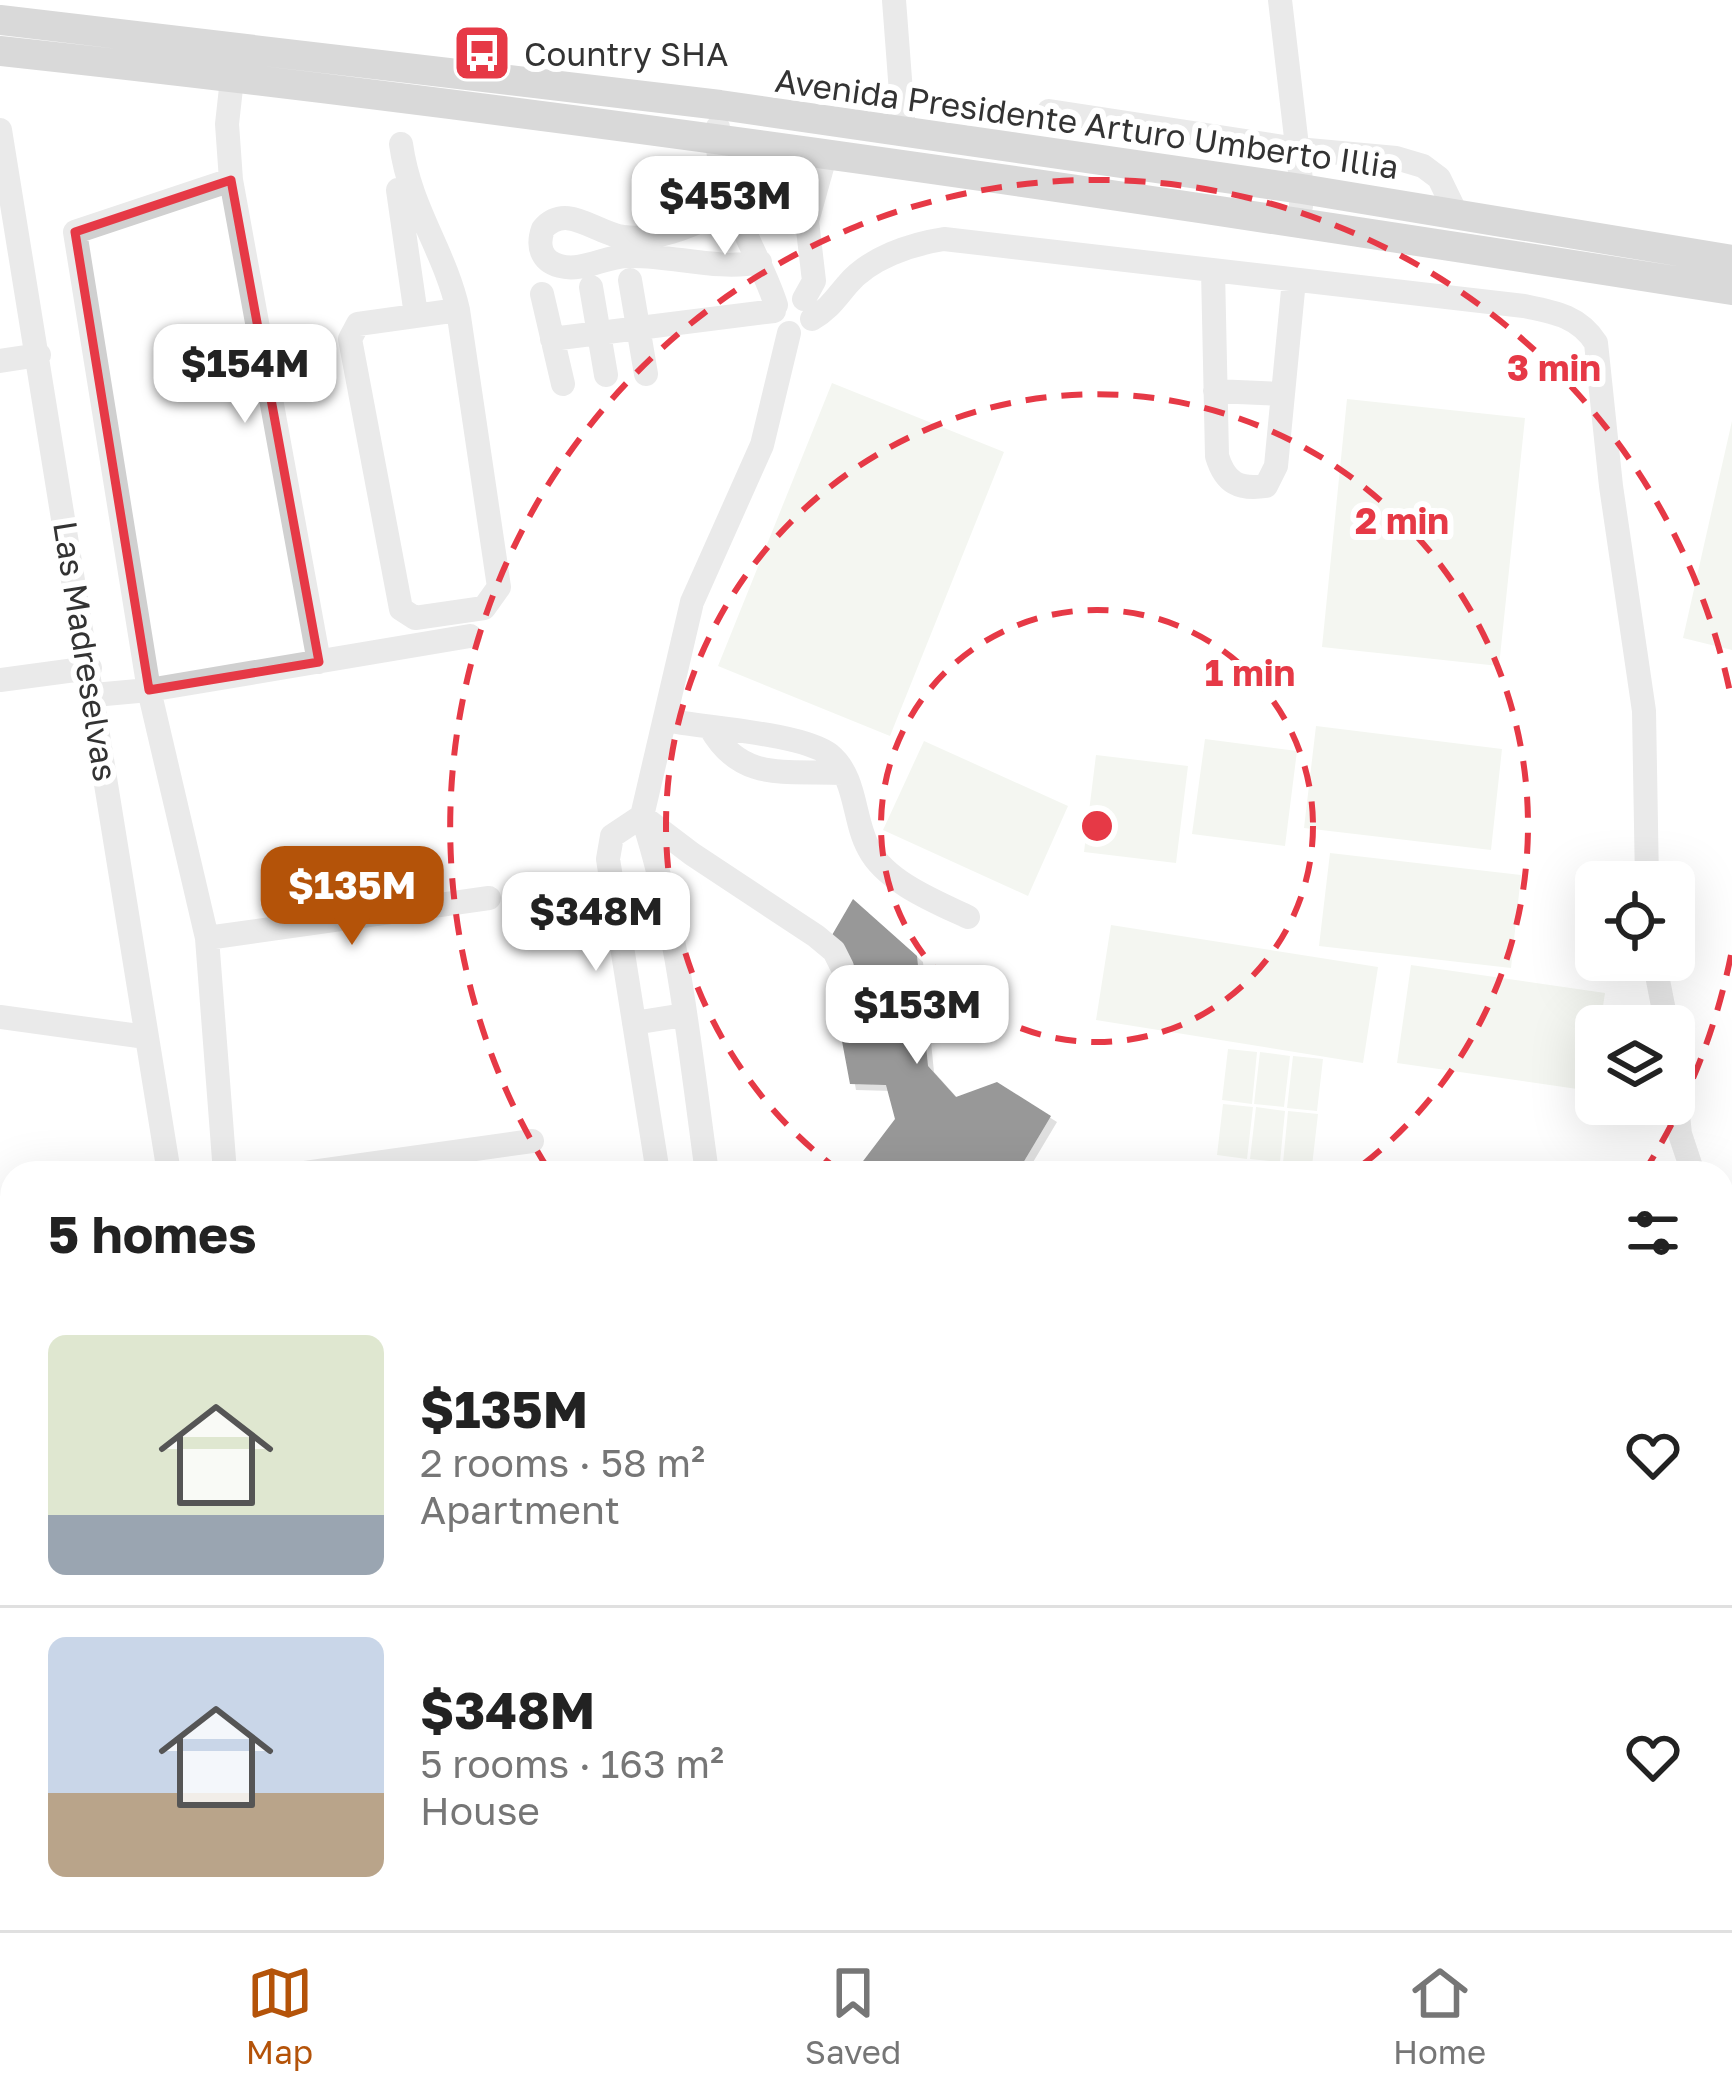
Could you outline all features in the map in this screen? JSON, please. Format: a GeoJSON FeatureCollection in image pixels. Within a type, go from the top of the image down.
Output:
{"type":"FeatureCollection","features":[{"type":"Feature","properties":{"kind":"main road","name":"Avenida Presidente Arturo Umberto Illia"},"geometry":{"type":"LineString","coordinates":[[0,20],[234,64]]}},
{"type":"Feature","properties":{"kind":"main road","name":"Avenida Presidente Arturo Umberto Illia"},"geometry":{"type":"LineString","coordinates":[[0,51],[234,64],[413,85],[719,105],[1302,189],[1732,260]]}},
{"type":"Feature","properties":{"kind":"main road","name":"Avenida Presidente Arturo Umberto Illia"},"geometry":{"type":"LineString","coordinates":[[413,85],[717,137],[1299,221],[1732,290]]}},
{"type":"Feature","properties":{"kind":"street"},"geometry":{"type":"LineString","coordinates":[[894,0],[904,132]]}},
{"type":"Feature","properties":{"kind":"street"},"geometry":{"type":"LineString","coordinates":[[1280,0],[1302,189],[1299,221]]}},
{"type":"Feature","properties":{"kind":"street"},"geometry":{"type":"LineString","coordinates":[[234,64],[227,147],[231,180],[320,662]]}},
{"type":"Feature","properties":{"kind":"street"},"geometry":{"type":"LineString","coordinates":[[413,85],[396,172],[416,315]]}},
{"type":"Feature","properties":{"kind":"street"},"geometry":{"type":"LineString","coordinates":[[719,105],[717,137],[732,199],[760,262],[776,323],[789,333]]}},
{"type":"Feature","properties":{"kind":"street"},"geometry":{"type":"LineString","coordinates":[[1049,111],[1298,149],[1396,158],[1423,166],[1439,178],[1456,213]]}},
{"type":"Feature","properties":{"kind":"street","name":"Las Madreselvas"},"geometry":{"type":"LineString","coordinates":[[0,130],[167,1161]]}},
{"type":"Feature","properties":{"kind":"street"},"geometry":{"type":"LineString","coordinates":[[401,144],[410,191],[447,271],[458,310],[499,587],[484,608],[415,618],[401,610],[350,339],[358,324],[458,310]]}},
{"type":"Feature","properties":{"kind":"street"},"geometry":{"type":"LineString","coordinates":[[789,333],[806,329],[810,300],[807,221],[826,153]]}},
{"type":"Feature","properties":{"kind":"street"},"geometry":{"type":"LineString","coordinates":[[224,1161],[207,938],[149,690],[75,232],[231,180]]}},
{"type":"Feature","properties":{"kind":"street"},"geometry":{"type":"LineString","coordinates":[[732,199],[676,230],[644,238],[617,236],[563,216],[543,229],[540,247],[545,258],[563,267],[619,256],[730,266],[760,262]]}},
{"type":"Feature","properties":{"kind":"street"},"geometry":{"type":"LineString","coordinates":[[810,300],[884,258],[944,239],[1560,313],[1586,327],[1597,343],[1611,486],[1644,711],[1647,861]]}},
{"type":"Feature","properties":{"kind":"street"},"geometry":{"type":"LineString","coordinates":[[1213,270],[1217,456],[1222,472],[1234,485],[1248,489],[1266,486],[1273,476],[1294,280]]}},
{"type":"Feature","properties":{"kind":"street"},"geometry":{"type":"LineString","coordinates":[[630,280],[646,374]]}},
{"type":"Feature","properties":{"kind":"street"},"geometry":{"type":"LineString","coordinates":[[552,339],[775,308],[786,297],[810,300],[826,311],[849,282]]}},
{"type":"Feature","properties":{"kind":"street"},"geometry":{"type":"LineString","coordinates":[[591,287],[606,376]]}},
{"type":"Feature","properties":{"kind":"street"},"geometry":{"type":"LineString","coordinates":[[542,294],[563,384]]}},
{"type":"Feature","properties":{"kind":"street"},"geometry":{"type":"LineString","coordinates":[[705,1161],[684,1015],[642,816],[692,602],[762,445],[789,333]]}},
{"type":"Feature","properties":{"kind":"street"},"geometry":{"type":"LineString","coordinates":[[0,361],[39,355]]}},
{"type":"Feature","properties":{"kind":"street"},"geometry":{"type":"LineString","coordinates":[[1216,391],[1283,394]]}},
{"type":"Feature","properties":{"kind":"street"},"geometry":{"type":"LineString","coordinates":[[94,694],[149,690],[470,636]]}},
{"type":"Feature","properties":{"kind":"street"},"geometry":{"type":"LineString","coordinates":[[0,680],[90,668]]}},
{"type":"Feature","properties":{"kind":"street"},"geometry":{"type":"LineString","coordinates":[[665,720],[711,729],[723,750],[743,765],[844,773],[863,836],[880,864],[937,903],[968,917]]}},
{"type":"Feature","properties":{"kind":"street"},"geometry":{"type":"LineString","coordinates":[[642,816],[816,936],[842,967]]}},
{"type":"Feature","properties":{"kind":"street"},"geometry":{"type":"LineString","coordinates":[[642,816],[612,836],[608,859],[656,1161]]}},
{"type":"Feature","properties":{"kind":"street"},"geometry":{"type":"LineString","coordinates":[[207,938],[489,898]]}},
{"type":"Feature","properties":{"kind":"street"},"geometry":{"type":"LineString","coordinates":[[634,1023],[684,1015]]}},
{"type":"Feature","properties":{"kind":"street"},"geometry":{"type":"LineString","coordinates":[[0,1017],[146,1037]]}},
{"type":"Feature","properties":{"kind":"street"},"geometry":{"type":"LineString","coordinates":[[1679,1125],[1689,1161]]}},
{"type":"Feature","properties":{"kind":"street"},"geometry":{"type":"LineString","coordinates":[[390,1161],[532,1141]]}},
{"type":"Feature","properties":{"kind":"highlighted area"},"geometry":{"type":"Polygon","coordinates":[[[231,180],[319,662],[149,690],[75,232],[231,180]]]}},
{"type":"Feature","properties":{"kind":"shaded area"},"geometry":{"type":"Polygon","coordinates":[[[832,383],[1004,452],[890,736],[718,666],[832,383]]]}},
{"type":"Feature","properties":{"kind":"shaded area"},"geometry":{"type":"Polygon","coordinates":[[[1347,399],[1525,418],[1499,666],[1322,647],[1347,399]]]}},
{"type":"Feature","properties":{"kind":"shaded area"},"geometry":{"type":"Polygon","coordinates":[[[1732,421],[1732,650],[1683,638],[1732,421]]]}},
{"type":"Feature","properties":{"kind":"shaded area"},"geometry":{"type":"Polygon","coordinates":[[[1316,726],[1502,749],[1491,850],[1304,828],[1316,726]]]}},
{"type":"Feature","properties":{"kind":"shaded area"},"geometry":{"type":"Polygon","coordinates":[[[1205,739],[1297,751],[1285,846],[1192,834],[1205,739]]]}},
{"type":"Feature","properties":{"kind":"shaded area"},"geometry":{"type":"Polygon","coordinates":[[[924,741],[1068,806],[1028,896],[883,830],[924,741]]]}},
{"type":"Feature","properties":{"kind":"shaded area"},"geometry":{"type":"Polygon","coordinates":[[[1096,755],[1188,766],[1176,863],[1084,852],[1096,755]]]}},
{"type":"Feature","properties":{"kind":"shaded area"},"geometry":{"type":"Polygon","coordinates":[[[1330,853],[1521,875],[1511,968],[1319,946],[1330,853]]]}},
{"type":"Feature","properties":{"kind":"shaded area"},"geometry":{"type":"Polygon","coordinates":[[[1111,925],[1378,967],[1363,1063],[1096,1020],[1111,925]]]}},
{"type":"Feature","properties":{"kind":"shaded area"},"geometry":{"type":"Polygon","coordinates":[[[1411,965],[1605,993],[1603,1005],[1575,1005],[1575,1089],[1397,1063],[1411,965]]]}},
{"type":"Feature","properties":{"kind":"shaded area"},"geometry":{"type":"Polygon","coordinates":[[[1228,1049],[1257,1052],[1252,1104],[1222,1100],[1228,1049]]]}},
{"type":"Feature","properties":{"kind":"shaded area"},"geometry":{"type":"Polygon","coordinates":[[[1260,1052],[1290,1056],[1284,1107],[1254,1104],[1260,1052]]]}},
{"type":"Feature","properties":{"kind":"shaded area"},"geometry":{"type":"Polygon","coordinates":[[[1293,1056],[1323,1059],[1317,1111],[1287,1108],[1293,1056]]]}},
{"type":"Feature","properties":{"kind":"shaded area"},"geometry":{"type":"Polygon","coordinates":[[[1223,1104],[1253,1107],[1247,1159],[1217,1155],[1223,1104]]]}},
{"type":"Feature","properties":{"kind":"shaded area"},"geometry":{"type":"Polygon","coordinates":[[[1256,1107],[1285,1111],[1280,1161],[1250,1159],[1256,1107]]]}},
{"type":"Feature","properties":{"kind":"shaded area"},"geometry":{"type":"Polygon","coordinates":[[[1288,1111],[1318,1114],[1313,1161],[1283,1161],[1288,1111]]]}},
{"type":"Feature","properties":{"kind":"building"},"geometry":{"type":"Polygon","coordinates":[[[853,899],[917,956],[928,1066],[956,1097],[997,1082],[1051,1116],[1024,1161],[863,1161],[895,1119],[886,1085],[850,1084],[831,982],[859,972],[828,942],[853,899]]]}},
{"type":"Feature","properties":{"kind":"place","name":"Country SHA"},"geometry":{"type":"Point","coordinates":[482,53]}}]}
